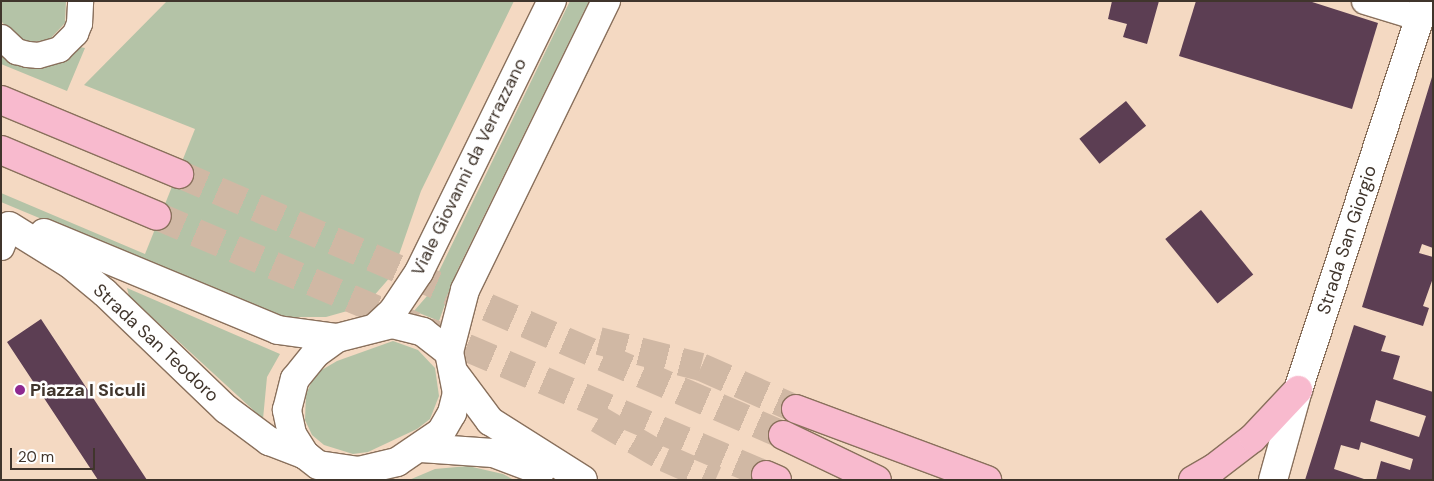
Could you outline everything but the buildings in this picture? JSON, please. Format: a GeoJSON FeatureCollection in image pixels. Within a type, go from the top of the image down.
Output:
{"type":"FeatureCollection","features":[{"type":"Feature","properties":{"kind":"main road","name":"Viale Giovanni da Verrazzano"},"geometry":{"type":"LineString","coordinates":[[376,327],[393,311],[419,272],[552,1]]}},
{"type":"Feature","properties":{"kind":"main road"},"geometry":{"type":"LineString","coordinates":[[583,480],[490,421],[452,363],[423,332],[406,325],[376,327],[336,338],[302,367],[290,394],[288,410],[292,434],[315,467],[359,471],[389,471],[441,432],[452,413],[457,393],[452,363],[464,290],[606,1]]}},
{"type":"Feature","properties":{"kind":"main road","name":"Strada San Giorgio"},"geometry":{"type":"LineString","coordinates":[[1273,480],[1298,390],[1422,10]]}},
{"type":"Feature","properties":{"kind":"main road"},"geometry":{"type":"LineString","coordinates":[[1,100],[179,174]]}},
{"type":"Feature","properties":{"kind":"main road"},"geometry":{"type":"LineString","coordinates":[[1,150],[157,216]]}},
{"type":"Feature","properties":{"kind":"main road","name":"Strada San Teodoro"},"geometry":{"type":"LineString","coordinates":[[4,232],[50,234],[278,330],[336,338]]}},
{"type":"Feature","properties":{"kind":"main road","name":"Strada San Teodoro"},"geometry":{"type":"LineString","coordinates":[[4,232],[70,264],[105,293],[226,409],[269,441],[315,467]]}},
{"type":"Feature","properties":{"kind":"main road"},"geometry":{"type":"LineString","coordinates":[[1193,480],[1214,468],[1253,438],[1298,390]]}},
{"type":"Feature","properties":{"kind":"main road"},"geometry":{"type":"LineString","coordinates":[[796,408],[987,480]]}},
{"type":"Feature","properties":{"kind":"main road"},"geometry":{"type":"LineString","coordinates":[[783,435],[877,480]]}},
{"type":"Feature","properties":{"kind":"main road"},"geometry":{"type":"LineString","coordinates":[[421,448],[493,453],[564,480]]}},
{"type":"Feature","properties":{"kind":"street"},"geometry":{"type":"LineString","coordinates":[[1,37],[16,51],[27,54],[38,55],[59,49],[75,33],[79,22],[80,1]]}},
{"type":"Feature","properties":{"kind":"street"},"geometry":{"type":"LineString","coordinates":[[1364,1],[1422,10]]}},
{"type":"Feature","properties":{"kind":"green space"},"geometry":{"type":"Polygon","coordinates":[[[1,1],[66,1],[65,23],[49,40],[27,42],[13,34],[1,21],[1,1]]]}},
{"type":"Feature","properties":{"kind":"green space"},"geometry":{"type":"Polygon","coordinates":[[[167,1],[514,1],[421,191],[392,275],[365,306],[326,317],[276,317],[1,202],[1,193],[145,254],[195,129],[84,85],[167,1]]]}},
{"type":"Feature","properties":{"kind":"green space"},"geometry":{"type":"Polygon","coordinates":[[[570,1],[589,1],[457,271],[439,321],[414,311],[427,296],[570,1]]]}},
{"type":"Feature","properties":{"kind":"green space"},"geometry":{"type":"Polygon","coordinates":[[[80,47],[85,48],[67,91],[1,64],[1,56],[12,62],[35,67],[57,64],[80,47]]]}},
{"type":"Feature","properties":{"kind":"green space"},"geometry":{"type":"Polygon","coordinates":[[[127,288],[280,354],[267,377],[263,419],[129,296],[127,288]]]}},
{"type":"Feature","properties":{"kind":"green space"},"geometry":{"type":"Polygon","coordinates":[[[393,341],[418,350],[435,368],[439,396],[430,419],[417,429],[368,452],[353,454],[324,445],[312,435],[305,420],[306,394],[313,379],[320,371],[337,361],[393,341]]]}},
{"type":"Feature","properties":{"kind":"green space"},"geometry":{"type":"Polygon","coordinates":[[[468,466],[503,474],[514,480],[409,480],[435,469],[468,466]]]}},
{"type":"Feature","properties":{"kind":"tunnel"},"geometry":{"type":"LineString","coordinates":[[179,174],[783,435]]}},
{"type":"Feature","properties":{"kind":"tunnel"},"geometry":{"type":"LineString","coordinates":[[157,216],[766,475]]}},
{"type":"Feature","properties":{"kind":"tunnel"},"geometry":{"type":"LineString","coordinates":[[599,341],[701,367],[796,409]]}},
{"type":"Feature","properties":{"kind":"tunnel"},"geometry":{"type":"LineString","coordinates":[[598,419],[665,458],[715,480]]}},
{"type":"Feature","properties":{"kind":"place","name":"Piazza I Siculi"},"geometry":{"type":"Point","coordinates":[20,390]}}]}
